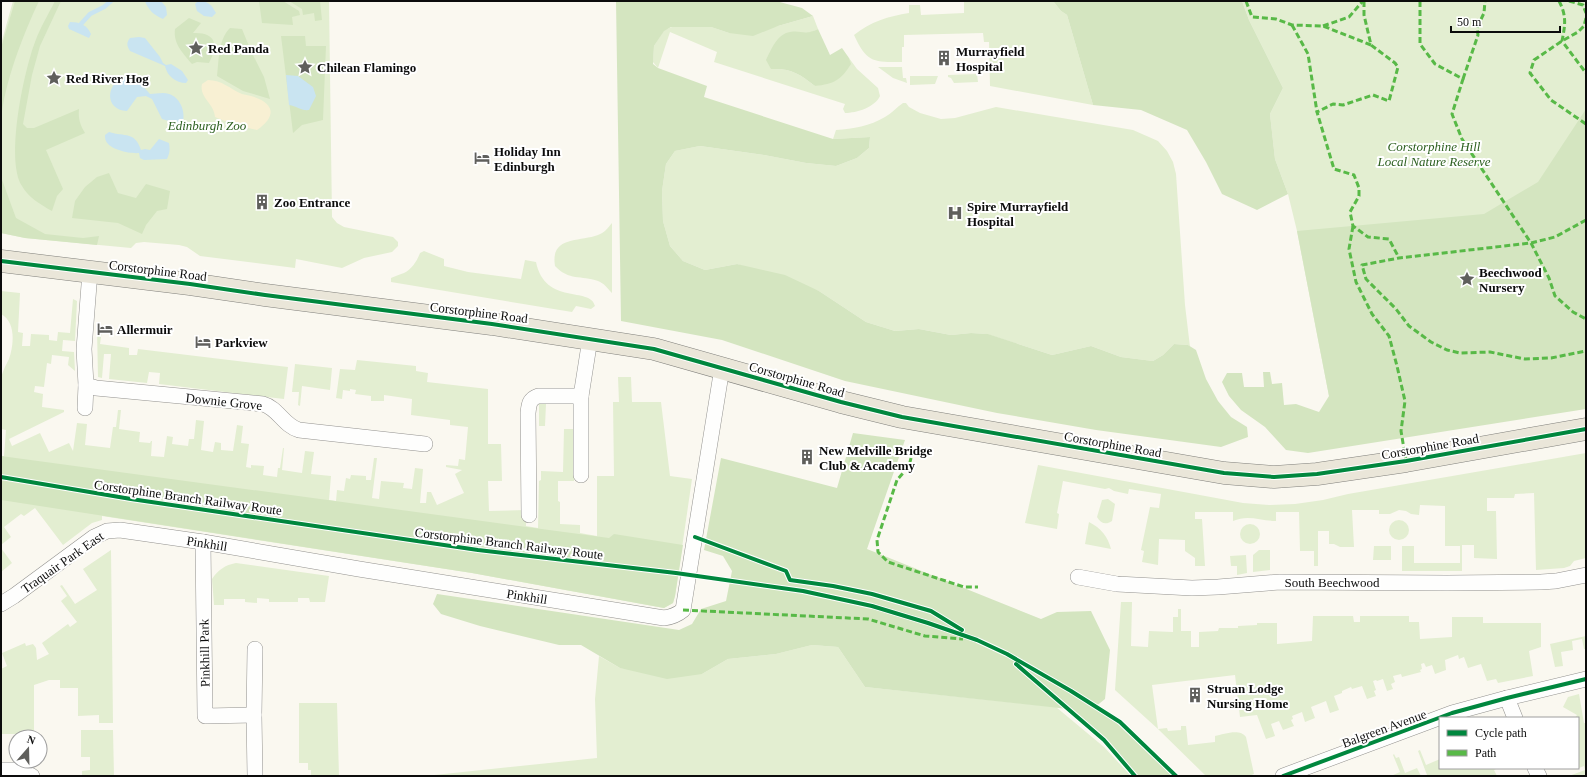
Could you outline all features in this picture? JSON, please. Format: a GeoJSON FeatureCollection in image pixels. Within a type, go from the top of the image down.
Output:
{"type":"FeatureCollection","features":[{"type":"Feature","properties":{"kind":"main road","name":"Corstorphine Road"},"geometry":{"type":"LineString","coordinates":[[1,261],[492,324],[654,349],[841,402],[902,417],[1202,470],[1251,477],[1274,478],[1317,474],[1406,461],[1586,429]]}},
{"type":"Feature","properties":{"kind":"street"},"geometry":{"type":"LineString","coordinates":[[85,408],[86,385],[84,349],[90,272]]}},
{"type":"Feature","properties":{"kind":"street"},"geometry":{"type":"LineString","coordinates":[[581,475],[581,396],[590,339]]}},
{"type":"Feature","properties":{"kind":"street","name":"Pinkhill"},"geometry":{"type":"LineString","coordinates":[[127,531],[203,542],[664,618],[671,617],[677,615],[683,610],[692,562],[722,368]]}},
{"type":"Feature","properties":{"kind":"street","name":"Downie Grove"},"geometry":{"type":"LineString","coordinates":[[86,385],[96,388],[263,404],[272,408],[289,426],[299,430],[426,444]]}},
{"type":"Feature","properties":{"kind":"street"},"geometry":{"type":"LineString","coordinates":[[529,515],[528,413],[530,402],[538,396],[581,396]]}},
{"type":"Feature","properties":{"kind":"street","name":"Traquair Park East"},"geometry":{"type":"LineString","coordinates":[[1,604],[99,534],[113,530],[127,531]]}},
{"type":"Feature","properties":{"kind":"street","name":"Pinkhill Park"},"geometry":{"type":"LineString","coordinates":[[203,542],[205,716],[254,715]]}},
{"type":"Feature","properties":{"kind":"street","name":"South Beechwood"},"geometry":{"type":"LineString","coordinates":[[1078,578],[1123,584],[1192,588],[1225,587],[1280,582],[1541,582],[1556,581],[1586,575]]}},
{"type":"Feature","properties":{"kind":"street"},"geometry":{"type":"LineString","coordinates":[[255,649],[255,776]]}},
{"type":"Feature","properties":{"kind":"street","name":"Balgreen Avenue"},"geometry":{"type":"LineString","coordinates":[[1441,717],[1507,698],[1586,679]]}},
{"type":"Feature","properties":{"kind":"street"},"geometry":{"type":"LineString","coordinates":[[1507,698],[1515,717]]}},
{"type":"Feature","properties":{"kind":"street","name":"Balgreen Avenue"},"geometry":{"type":"LineString","coordinates":[[1283,776],[1439,718]]}},
{"type":"Feature","properties":{"kind":"street"},"geometry":{"type":"LineString","coordinates":[[1,770],[21,770],[32,776]]}},
{"type":"Feature","properties":{"kind":"green space","name":"Edinburgh Zoo"},"geometry":{"type":"Polygon","coordinates":[[[13,1],[329,1],[332,217],[337,223],[344,227],[393,237],[398,242],[398,246],[392,252],[364,258],[342,268],[296,259],[295,268],[200,256],[187,247],[179,245],[144,242],[136,243],[131,248],[25,238],[1,233],[1,44],[13,1]]]}},
{"type":"Feature","properties":{"kind":"green space"},"geometry":{"type":"Polygon","coordinates":[[[15,1],[39,1],[10,75],[1,121],[1,48],[15,1]]]}},
{"type":"Feature","properties":{"kind":"green space"},"geometry":{"type":"Polygon","coordinates":[[[55,1],[61,1],[40,46],[32,75],[23,124],[27,128],[34,128],[79,109],[80,121],[85,133],[46,150],[63,189],[57,196],[52,211],[35,200],[22,186],[17,173],[15,156],[18,115],[26,73],[37,37],[55,1]]]}},
{"type":"Feature","properties":{"kind":"green space"},"geometry":{"type":"Polygon","coordinates":[[[259,1],[283,1],[299,11],[300,15],[292,17],[293,25],[262,23],[259,1]]]}},
{"type":"Feature","properties":{"kind":"green space"},"geometry":{"type":"Polygon","coordinates":[[[289,1],[320,1],[322,20],[315,21],[314,13],[303,15],[302,9],[289,1]]]}},
{"type":"Feature","properties":{"kind":"green space"},"geometry":{"type":"Polygon","coordinates":[[[616,1],[776,1],[802,8],[813,16],[778,26],[753,36],[729,33],[711,27],[671,27],[664,31],[654,46],[653,64],[658,68],[707,86],[704,97],[833,139],[870,137],[869,148],[857,158],[836,166],[806,163],[764,155],[700,146],[675,151],[666,164],[662,191],[663,221],[670,246],[683,261],[705,270],[737,264],[785,275],[819,291],[866,322],[895,331],[919,329],[951,335],[971,333],[988,334],[1052,355],[1091,346],[1121,357],[1153,361],[1163,355],[1174,344],[1188,345],[1196,350],[1206,379],[1218,401],[1231,417],[1247,427],[1248,437],[1221,447],[1096,430],[997,413],[845,381],[722,340],[621,321],[616,1]]]}},
{"type":"Feature","properties":{"kind":"green space"},"geometry":{"type":"Polygon","coordinates":[[[964,1],[1053,1],[1061,11],[1067,15],[1093,105],[990,86],[989,42],[984,42],[983,33],[904,35],[902,62],[884,62],[872,59],[863,51],[854,35],[860,30],[880,20],[909,13],[909,5],[920,5],[921,15],[964,13],[964,1]]]}},
{"type":"Feature","properties":{"kind":"green space"},"geometry":{"type":"Polygon","coordinates":[[[1053,1],[1242,1],[1249,20],[1283,88],[1270,114],[1275,159],[1288,194],[1257,210],[1222,194],[1206,162],[1187,130],[1141,110],[1093,105],[1067,15],[1061,11],[1053,1]]]}},
{"type":"Feature","properties":{"kind":"green space","name":"Corstorphine Hill Local Nature Reserve"},"geometry":{"type":"Polygon","coordinates":[[[1242,1],[1586,1],[1586,409],[1329,396],[1297,231],[1288,194],[1275,159],[1270,114],[1283,88],[1249,20],[1242,1]]]}},
{"type":"Feature","properties":{"kind":"green space"},"geometry":{"type":"Polygon","coordinates":[[[813,16],[818,29],[808,34],[790,32],[771,69],[790,71],[805,78],[815,86],[850,64],[849,58],[857,69],[878,88],[880,96],[878,100],[865,109],[845,113],[843,109],[845,104],[714,62],[717,52],[670,32],[658,68],[653,62],[654,46],[664,30],[672,27],[711,27],[729,33],[778,26],[813,16]]]}},
{"type":"Feature","properties":{"kind":"green space"},"geometry":{"type":"Polygon","coordinates":[[[189,18],[201,23],[193,33],[207,35],[211,37],[213,41],[214,51],[209,63],[197,62],[192,64],[177,44],[175,29],[189,18]]]}},
{"type":"Feature","properties":{"kind":"green space"},"geometry":{"type":"Polygon","coordinates":[[[230,28],[242,29],[264,77],[270,99],[243,91],[217,76],[221,44],[230,28]]]}},
{"type":"Feature","properties":{"kind":"green space"},"geometry":{"type":"Polygon","coordinates":[[[818,29],[830,55],[842,48],[849,58],[851,64],[844,74],[832,82],[815,86],[805,78],[790,71],[771,69],[766,60],[772,47],[781,36],[790,32],[806,32],[818,29]]]}},
{"type":"Feature","properties":{"kind":"green space"},"geometry":{"type":"Polygon","coordinates":[[[281,36],[305,36],[306,46],[326,46],[323,120],[302,125],[293,133],[281,36]]]}},
{"type":"Feature","properties":{"kind":"green space"},"geometry":{"type":"Polygon","coordinates":[[[878,67],[902,67],[903,78],[906,78],[907,83],[893,78],[878,67]]]}},
{"type":"Feature","properties":{"kind":"green space"},"geometry":{"type":"Polygon","coordinates":[[[977,74],[978,82],[954,83],[951,78],[948,77],[948,75],[977,74]]]}},
{"type":"Feature","properties":{"kind":"green space"},"geometry":{"type":"Polygon","coordinates":[[[910,76],[938,76],[935,84],[910,85],[910,76]]]}},
{"type":"Feature","properties":{"kind":"green space"},"geometry":{"type":"Polygon","coordinates":[[[903,103],[906,103],[909,107],[920,113],[941,119],[955,118],[996,107],[1133,130],[1158,141],[1167,151],[1173,162],[1176,174],[1185,305],[1190,347],[1188,345],[1174,344],[1163,355],[1153,361],[1121,357],[1091,346],[1052,355],[987,334],[971,333],[951,335],[919,329],[895,331],[866,322],[819,291],[737,264],[705,270],[683,261],[670,246],[663,221],[662,191],[666,164],[675,151],[700,146],[764,155],[806,163],[836,166],[857,158],[869,148],[870,137],[833,139],[836,130],[855,128],[873,123],[888,115],[903,103]]]}},
{"type":"Feature","properties":{"kind":"green space"},"geometry":{"type":"Polygon","coordinates":[[[1586,109],[1586,409],[1308,453],[1286,450],[1265,427],[1241,410],[1229,396],[1222,382],[1227,373],[1242,373],[1244,387],[1264,387],[1263,372],[1270,372],[1272,384],[1282,383],[1284,405],[1296,404],[1319,412],[1329,396],[1297,231],[1484,214],[1538,182],[1586,109]]]}},
{"type":"Feature","properties":{"kind":"green space"},"geometry":{"type":"Polygon","coordinates":[[[109,173],[118,193],[136,198],[146,184],[170,191],[167,209],[157,211],[146,225],[142,234],[118,223],[72,218],[75,201],[85,187],[97,177],[109,173]]]}},
{"type":"Feature","properties":{"kind":"green space"},"geometry":{"type":"Polygon","coordinates":[[[1,177],[16,218],[45,234],[83,238],[99,236],[97,245],[25,238],[1,233],[1,177]]]}},
{"type":"Feature","properties":{"kind":"green space"},"geometry":{"type":"Polygon","coordinates":[[[612,223],[612,293],[600,282],[592,279],[570,276],[560,271],[555,266],[557,249],[561,245],[600,234],[612,223]]]}},
{"type":"Feature","properties":{"kind":"green space"},"geometry":{"type":"Polygon","coordinates":[[[424,251],[444,259],[444,266],[468,272],[521,279],[525,260],[536,262],[541,276],[548,285],[558,290],[592,300],[595,306],[591,309],[576,306],[572,312],[391,282],[391,278],[404,273],[412,267],[420,253],[424,251]]]}},
{"type":"Feature","properties":{"kind":"green space"},"geometry":{"type":"Polygon","coordinates":[[[1,291],[20,293],[18,332],[23,333],[22,346],[30,346],[31,334],[49,335],[49,340],[57,341],[58,332],[70,333],[73,299],[77,301],[75,341],[63,340],[62,351],[74,352],[75,371],[68,365],[69,357],[52,355],[51,364],[47,363],[44,387],[35,386],[34,392],[43,394],[42,407],[64,410],[64,412],[9,439],[12,446],[40,433],[49,452],[69,443],[73,451],[77,423],[87,424],[85,445],[110,448],[113,427],[116,427],[118,410],[121,410],[119,429],[140,432],[139,442],[150,443],[152,441],[151,456],[164,457],[167,436],[173,437],[172,444],[188,446],[189,439],[194,439],[196,420],[204,421],[201,450],[213,452],[215,442],[221,443],[221,450],[233,451],[237,425],[243,426],[241,443],[249,444],[246,467],[251,468],[251,465],[264,466],[263,475],[277,477],[284,448],[282,470],[302,473],[305,451],[314,452],[311,474],[331,476],[329,500],[336,501],[337,490],[344,491],[346,478],[350,479],[351,475],[366,476],[366,480],[371,480],[374,458],[377,458],[372,498],[379,499],[381,481],[404,483],[403,488],[412,489],[415,468],[423,469],[420,503],[426,503],[427,492],[431,492],[437,505],[464,493],[455,474],[462,470],[446,467],[446,465],[458,466],[459,459],[465,460],[468,427],[450,425],[450,420],[411,415],[412,399],[384,395],[384,401],[371,401],[371,396],[355,394],[356,390],[350,389],[350,391],[343,390],[342,399],[336,398],[340,369],[355,370],[357,360],[416,366],[416,371],[428,373],[427,382],[488,389],[488,444],[501,444],[502,481],[488,481],[489,511],[526,510],[526,526],[538,528],[539,481],[541,480],[541,471],[563,472],[564,429],[573,429],[574,481],[558,481],[560,524],[580,525],[580,533],[597,536],[597,476],[614,476],[613,402],[619,402],[618,377],[631,377],[632,402],[661,402],[670,476],[692,479],[673,603],[664,608],[472,573],[102,516],[102,520],[92,523],[63,545],[35,508],[24,516],[21,514],[4,527],[11,537],[1,545],[1,456],[4,456],[6,430],[1,429],[1,379],[9,359],[13,340],[9,322],[1,314],[1,291]]]}},
{"type":"Feature","properties":{"kind":"green space"},"geometry":{"type":"Polygon","coordinates":[[[97,330],[102,330],[100,344],[129,348],[129,355],[137,355],[138,349],[288,367],[284,399],[159,384],[160,373],[149,372],[147,383],[109,379],[111,354],[104,354],[102,378],[98,377],[97,330]]]}},
{"type":"Feature","properties":{"kind":"green space"},"geometry":{"type":"Polygon","coordinates":[[[295,364],[332,368],[330,390],[302,386],[300,406],[298,405],[299,392],[292,392],[295,364]]]}},
{"type":"Feature","properties":{"kind":"green space"},"geometry":{"type":"Polygon","coordinates":[[[539,404],[546,404],[545,426],[539,426],[539,404]]]}},
{"type":"Feature","properties":{"kind":"green space"},"geometry":{"type":"Polygon","coordinates":[[[853,433],[905,440],[867,549],[1041,619],[1057,612],[1091,611],[1110,650],[1105,699],[1095,707],[1120,722],[1176,776],[1135,776],[1104,740],[1068,709],[865,687],[838,647],[812,645],[776,654],[728,659],[702,674],[667,679],[620,668],[581,645],[559,645],[480,626],[441,614],[433,604],[437,594],[679,630],[692,624],[701,609],[726,601],[732,571],[723,556],[704,550],[721,458],[837,488],[853,433]]]}},
{"type":"Feature","properties":{"kind":"green space"},"geometry":{"type":"Polygon","coordinates":[[[1586,453],[1586,558],[1574,561],[1570,566],[1564,568],[1536,570],[1534,493],[1515,494],[1514,498],[1487,498],[1487,511],[1496,511],[1497,559],[1474,558],[1474,545],[1462,545],[1462,571],[1402,571],[1402,546],[1414,546],[1414,563],[1460,563],[1460,546],[1445,546],[1445,506],[1420,505],[1419,515],[1399,510],[1390,514],[1379,514],[1379,510],[1352,510],[1354,547],[1340,547],[1334,544],[1329,544],[1329,531],[1318,531],[1318,566],[1314,566],[1314,551],[1300,551],[1299,512],[1276,512],[1276,521],[1244,518],[1233,521],[1233,512],[1195,512],[1195,519],[1202,519],[1205,566],[1195,566],[1195,558],[1185,551],[1185,540],[1159,539],[1158,565],[1142,562],[1144,551],[1141,550],[1150,507],[1159,508],[1161,494],[1129,489],[1128,494],[1114,491],[1109,488],[1105,489],[1063,481],[1057,513],[1059,514],[1057,529],[1025,523],[1038,465],[1243,503],[1269,505],[1295,504],[1323,500],[1348,494],[1586,453]]]}},
{"type":"Feature","properties":{"kind":"green space"},"geometry":{"type":"Polygon","coordinates":[[[1,456],[609,538],[614,534],[683,545],[675,596],[673,603],[664,608],[472,573],[1,500],[1,456]]]}},
{"type":"Feature","properties":{"kind":"green space"},"geometry":{"type":"Polygon","coordinates":[[[1108,499],[1115,504],[1112,521],[1104,523],[1097,517],[1102,500],[1108,499]]]}},
{"type":"Feature","properties":{"kind":"green space"},"geometry":{"type":"Polygon","coordinates":[[[1399,520],[1406,523],[1409,530],[1406,537],[1399,540],[1392,537],[1389,530],[1392,523],[1399,520]]]}},
{"type":"Feature","properties":{"kind":"green space"},"geometry":{"type":"Polygon","coordinates":[[[1089,522],[1103,533],[1111,549],[1085,544],[1089,522]]]}},
{"type":"Feature","properties":{"kind":"green space"},"geometry":{"type":"Polygon","coordinates":[[[1250,524],[1257,527],[1260,534],[1257,541],[1250,544],[1243,541],[1240,534],[1243,527],[1250,524]]]}},
{"type":"Feature","properties":{"kind":"green space"},"geometry":{"type":"Polygon","coordinates":[[[1374,546],[1391,546],[1391,560],[1373,560],[1374,546]]]}},
{"type":"Feature","properties":{"kind":"green space"},"geometry":{"type":"Polygon","coordinates":[[[1,548],[12,563],[1,572],[1,548]]]}},
{"type":"Feature","properties":{"kind":"green space"},"geometry":{"type":"Polygon","coordinates":[[[111,550],[113,723],[99,723],[99,715],[78,716],[78,688],[60,688],[60,680],[49,680],[34,685],[34,729],[8,729],[8,734],[1,734],[1,669],[7,666],[2,653],[25,643],[26,646],[33,644],[36,648],[37,660],[49,654],[42,643],[68,624],[70,627],[77,622],[61,601],[67,596],[60,586],[62,585],[75,604],[97,590],[83,569],[111,550]]]}},
{"type":"Feature","properties":{"kind":"green space"},"geometry":{"type":"Polygon","coordinates":[[[1259,550],[1270,550],[1270,570],[1253,572],[1253,555],[1259,550]]]}},
{"type":"Feature","properties":{"kind":"green space"},"geometry":{"type":"Polygon","coordinates":[[[1246,555],[1247,573],[1237,575],[1237,566],[1231,566],[1230,556],[1246,555]]]}},
{"type":"Feature","properties":{"kind":"green space"},"geometry":{"type":"Polygon","coordinates":[[[236,563],[329,576],[325,602],[310,602],[309,598],[298,598],[298,602],[269,602],[269,599],[257,598],[257,603],[245,602],[245,599],[224,599],[224,605],[214,605],[212,579],[222,568],[236,563]]]}},
{"type":"Feature","properties":{"kind":"green space"},"geometry":{"type":"Polygon","coordinates":[[[1121,602],[1132,602],[1131,646],[1148,647],[1149,631],[1173,632],[1173,617],[1178,617],[1178,609],[1181,609],[1181,631],[1191,631],[1191,647],[1199,647],[1199,632],[1218,631],[1219,628],[1238,628],[1238,626],[1257,625],[1257,623],[1277,623],[1277,644],[1312,641],[1313,616],[1353,616],[1354,622],[1360,622],[1360,616],[1409,616],[1409,622],[1419,622],[1420,639],[1452,637],[1452,617],[1483,617],[1483,623],[1541,623],[1541,647],[1529,651],[1533,676],[1498,683],[1496,679],[1487,681],[1481,664],[1468,668],[1464,657],[1459,659],[1458,655],[1445,660],[1446,670],[1435,674],[1432,665],[1426,667],[1424,663],[1421,664],[1421,672],[1402,677],[1401,674],[1393,676],[1395,682],[1391,684],[1393,689],[1387,691],[1383,679],[1373,681],[1376,696],[1367,699],[1362,686],[1352,689],[1351,687],[1334,696],[1339,710],[1330,713],[1326,701],[1311,707],[1315,718],[1305,722],[1302,712],[1292,716],[1293,719],[1291,720],[1294,726],[1283,730],[1279,721],[1271,724],[1275,736],[1266,739],[1257,715],[1240,717],[1235,675],[1152,685],[1158,729],[1115,690],[1121,602]]]}},
{"type":"Feature","properties":{"kind":"green space"},"geometry":{"type":"Polygon","coordinates":[[[1586,636],[1586,649],[1584,649],[1582,639],[1572,641],[1573,650],[1561,652],[1563,666],[1555,667],[1550,644],[1586,636]]]}},
{"type":"Feature","properties":{"kind":"green space"},"geometry":{"type":"Polygon","coordinates":[[[812,645],[838,647],[865,687],[1056,707],[1104,747],[1131,776],[425,776],[597,758],[595,699],[599,656],[620,668],[702,674],[728,659],[776,654],[812,645]]]}},
{"type":"Feature","properties":{"kind":"green space"},"geometry":{"type":"Polygon","coordinates":[[[1579,694],[1584,723],[1586,723],[1586,776],[1569,776],[1585,770],[1584,766],[1579,768],[1579,717],[1576,717],[1577,715],[1563,707],[1568,697],[1579,694]]]}},
{"type":"Feature","properties":{"kind":"green space"},"geometry":{"type":"Polygon","coordinates":[[[299,703],[337,703],[339,776],[311,776],[311,770],[308,770],[308,763],[299,763],[299,703]]]}},
{"type":"Feature","properties":{"kind":"green space"},"geometry":{"type":"Polygon","coordinates":[[[1181,726],[1186,726],[1188,745],[1215,742],[1215,736],[1227,733],[1236,732],[1243,734],[1246,737],[1254,774],[1249,776],[1206,776],[1158,729],[1167,728],[1168,731],[1181,730],[1181,726]]]}},
{"type":"Feature","properties":{"kind":"green space"},"geometry":{"type":"Polygon","coordinates":[[[81,730],[113,730],[114,776],[82,776],[82,771],[90,770],[90,757],[81,757],[81,730]]]}},
{"type":"Feature","properties":{"kind":"green space"},"geometry":{"type":"Polygon","coordinates":[[[1420,750],[1426,765],[1439,759],[1439,769],[1496,769],[1494,770],[1497,776],[1426,776],[1427,775],[1418,751],[1420,750]]]}},
{"type":"Feature","properties":{"kind":"green space"},"geometry":{"type":"Polygon","coordinates":[[[1394,754],[1396,758],[1399,757],[1405,773],[1417,768],[1421,776],[1391,776],[1400,772],[1393,755],[1394,754]]]}},
{"type":"Feature","properties":{"kind":"sand"},"geometry":{"type":"Polygon","coordinates":[[[208,80],[218,81],[242,94],[265,102],[269,106],[270,110],[268,120],[257,130],[235,125],[215,117],[202,89],[202,84],[208,80]]]}},
{"type":"Feature","properties":{"kind":"water"},"geometry":{"type":"Polygon","coordinates":[[[145,1],[161,1],[166,7],[167,15],[163,19],[157,16],[150,10],[145,1]]]}},
{"type":"Feature","properties":{"kind":"water"},"geometry":{"type":"Polygon","coordinates":[[[198,1],[209,4],[216,13],[212,17],[204,16],[197,11],[195,4],[198,1]]]}},
{"type":"Feature","properties":{"kind":"water"},"geometry":{"type":"Polygon","coordinates":[[[70,22],[80,23],[85,26],[91,34],[89,38],[69,29],[68,26],[70,22]]]}},
{"type":"Feature","properties":{"kind":"water"},"geometry":{"type":"Polygon","coordinates":[[[130,38],[145,38],[163,63],[166,65],[171,64],[182,71],[188,80],[186,83],[179,82],[172,78],[165,66],[130,51],[127,44],[128,41],[130,38]]]}},
{"type":"Feature","properties":{"kind":"water"},"geometry":{"type":"Polygon","coordinates":[[[286,75],[298,76],[313,87],[316,96],[309,110],[304,110],[289,105],[286,75]]]}},
{"type":"Feature","properties":{"kind":"water"},"geometry":{"type":"Polygon","coordinates":[[[127,76],[138,81],[150,94],[163,93],[177,99],[182,107],[184,117],[183,122],[179,124],[162,119],[152,99],[146,96],[137,97],[127,111],[114,106],[111,101],[111,89],[115,83],[127,76]]]}},
{"type":"Feature","properties":{"kind":"water"},"geometry":{"type":"Polygon","coordinates":[[[109,132],[132,137],[139,144],[141,150],[150,150],[159,139],[169,143],[170,151],[168,157],[167,159],[144,160],[140,158],[139,153],[131,153],[116,149],[108,144],[106,140],[105,135],[109,132]]]}},
{"type":"Feature","properties":{"kind":"waterway"},"geometry":{"type":"LineString","coordinates":[[81,24],[90,14],[104,7],[111,1]]}},
{"type":"Feature","properties":{"kind":"marked path"},"geometry":{"type":"LineString","coordinates":[[1246,1],[1252,17],[1276,19],[1292,25],[1323,26],[1371,45]]}},
{"type":"Feature","properties":{"kind":"marked path"},"geometry":{"type":"LineString","coordinates":[[1323,26],[1349,17],[1363,1]]}},
{"type":"Feature","properties":{"kind":"marked path"},"geometry":{"type":"LineString","coordinates":[[1364,1],[1364,15],[1371,45],[1395,63],[1398,67],[1389,101],[1373,95],[1343,105],[1333,104],[1317,112],[1334,169],[1354,175],[1359,188],[1359,196],[1350,212],[1353,226],[1368,237],[1389,239],[1399,258]]}},
{"type":"Feature","properties":{"kind":"marked path"},"geometry":{"type":"LineString","coordinates":[[1420,1],[1420,44],[1435,64],[1463,79],[1452,114],[1462,139],[1531,243],[1549,278],[1555,296],[1573,312],[1586,319]]}},
{"type":"Feature","properties":{"kind":"marked path"},"geometry":{"type":"LineString","coordinates":[[1463,79],[1478,35],[1477,28],[1484,13],[1485,1]]}},
{"type":"Feature","properties":{"kind":"marked path"},"geometry":{"type":"LineString","coordinates":[[1559,1],[1562,6],[1565,21],[1562,41],[1586,73]]}},
{"type":"Feature","properties":{"kind":"marked path"},"geometry":{"type":"LineString","coordinates":[[1569,1],[1583,5],[1586,13]]}},
{"type":"Feature","properties":{"kind":"marked path"},"geometry":{"type":"LineString","coordinates":[[1586,18],[1584,26],[1578,32],[1534,60],[1530,73],[1551,100],[1586,124]]}},
{"type":"Feature","properties":{"kind":"marked path"},"geometry":{"type":"LineString","coordinates":[[1292,25],[1308,54],[1317,112]]}},
{"type":"Feature","properties":{"kind":"marked path"},"geometry":{"type":"LineString","coordinates":[[1586,220],[1555,237],[1531,243],[1399,258],[1362,265],[1366,279],[1396,309],[1409,326],[1431,342],[1447,350],[1460,353],[1490,352],[1525,359],[1551,358],[1586,351]]}},
{"type":"Feature","properties":{"kind":"marked path"},"geometry":{"type":"LineString","coordinates":[[1353,226],[1349,249],[1356,282],[1372,314],[1389,336],[1405,401],[1401,431],[1406,461]]}},
{"type":"Feature","properties":{"kind":"marked path"},"geometry":{"type":"LineString","coordinates":[[911,458],[909,466],[897,480],[877,540],[878,552],[888,562],[964,587],[978,587]]}},
{"type":"Feature","properties":{"kind":"marked path"},"geometry":{"type":"LineString","coordinates":[[683,610],[868,619],[925,636],[963,639]]}},
{"type":"Feature","properties":{"kind":"cycle path"},"geometry":{"type":"LineString","coordinates":[[1,261],[190,284],[492,324],[654,349],[841,402],[902,417],[1224,473],[1274,477],[1317,474],[1406,461],[1586,429]]}},
{"type":"Feature","properties":{"kind":"cycle path","name":"Corstorphine Branch Railway Route"},"geometry":{"type":"LineString","coordinates":[[1,477],[131,499],[478,550],[676,573],[803,591],[872,606],[977,640],[1007,654],[1071,691],[1120,722],[1176,776]]}},
{"type":"Feature","properties":{"kind":"cycle path"},"geometry":{"type":"LineString","coordinates":[[695,537],[786,571],[790,580],[833,586],[872,594],[931,611],[962,630]]}},
{"type":"Feature","properties":{"kind":"cycle path"},"geometry":{"type":"LineString","coordinates":[[1016,664],[1104,740],[1135,776]]}},
{"type":"Feature","properties":{"kind":"cycle path"},"geometry":{"type":"LineString","coordinates":[[1441,717],[1507,698],[1586,679]]}},
{"type":"Feature","properties":{"kind":"cycle path"},"geometry":{"type":"LineString","coordinates":[[1283,776],[1439,718]]}},
{"type":"Feature","properties":{"kind":"place","name":"Red Panda"},"geometry":{"type":"Point","coordinates":[196,48]}},
{"type":"Feature","properties":{"kind":"place","name":"Murrayfield Hospital"},"geometry":{"type":"Point","coordinates":[944,58]}},
{"type":"Feature","properties":{"kind":"place","name":"Chilean Flamingo"},"geometry":{"type":"Point","coordinates":[305,67]}},
{"type":"Feature","properties":{"kind":"place","name":"Red River Hog"},"geometry":{"type":"Point","coordinates":[54,78]}},
{"type":"Feature","properties":{"kind":"place","name":"Holiday Inn Edinburgh"},"geometry":{"type":"Point","coordinates":[482,158]}},
{"type":"Feature","properties":{"kind":"place","name":"Zoo Entrance"},"geometry":{"type":"Point","coordinates":[262,202]}},
{"type":"Feature","properties":{"kind":"place","name":"Spire Murrayfield Hospital"},"geometry":{"type":"Point","coordinates":[955,213]}},
{"type":"Feature","properties":{"kind":"place","name":"Beechwood Nursery"},"geometry":{"type":"Point","coordinates":[1467,279]}},
{"type":"Feature","properties":{"kind":"place","name":"Allermuir"},"geometry":{"type":"Point","coordinates":[105,329]}},
{"type":"Feature","properties":{"kind":"place","name":"Parkview"},"geometry":{"type":"Point","coordinates":[203,342]}},
{"type":"Feature","properties":{"kind":"place","name":"New Melville Bridge Club & Academy"},"geometry":{"type":"Point","coordinates":[807,457]}},
{"type":"Feature","properties":{"kind":"place","name":"Struan Lodge Nursing Home"},"geometry":{"type":"Point","coordinates":[1195,695]}}]}
